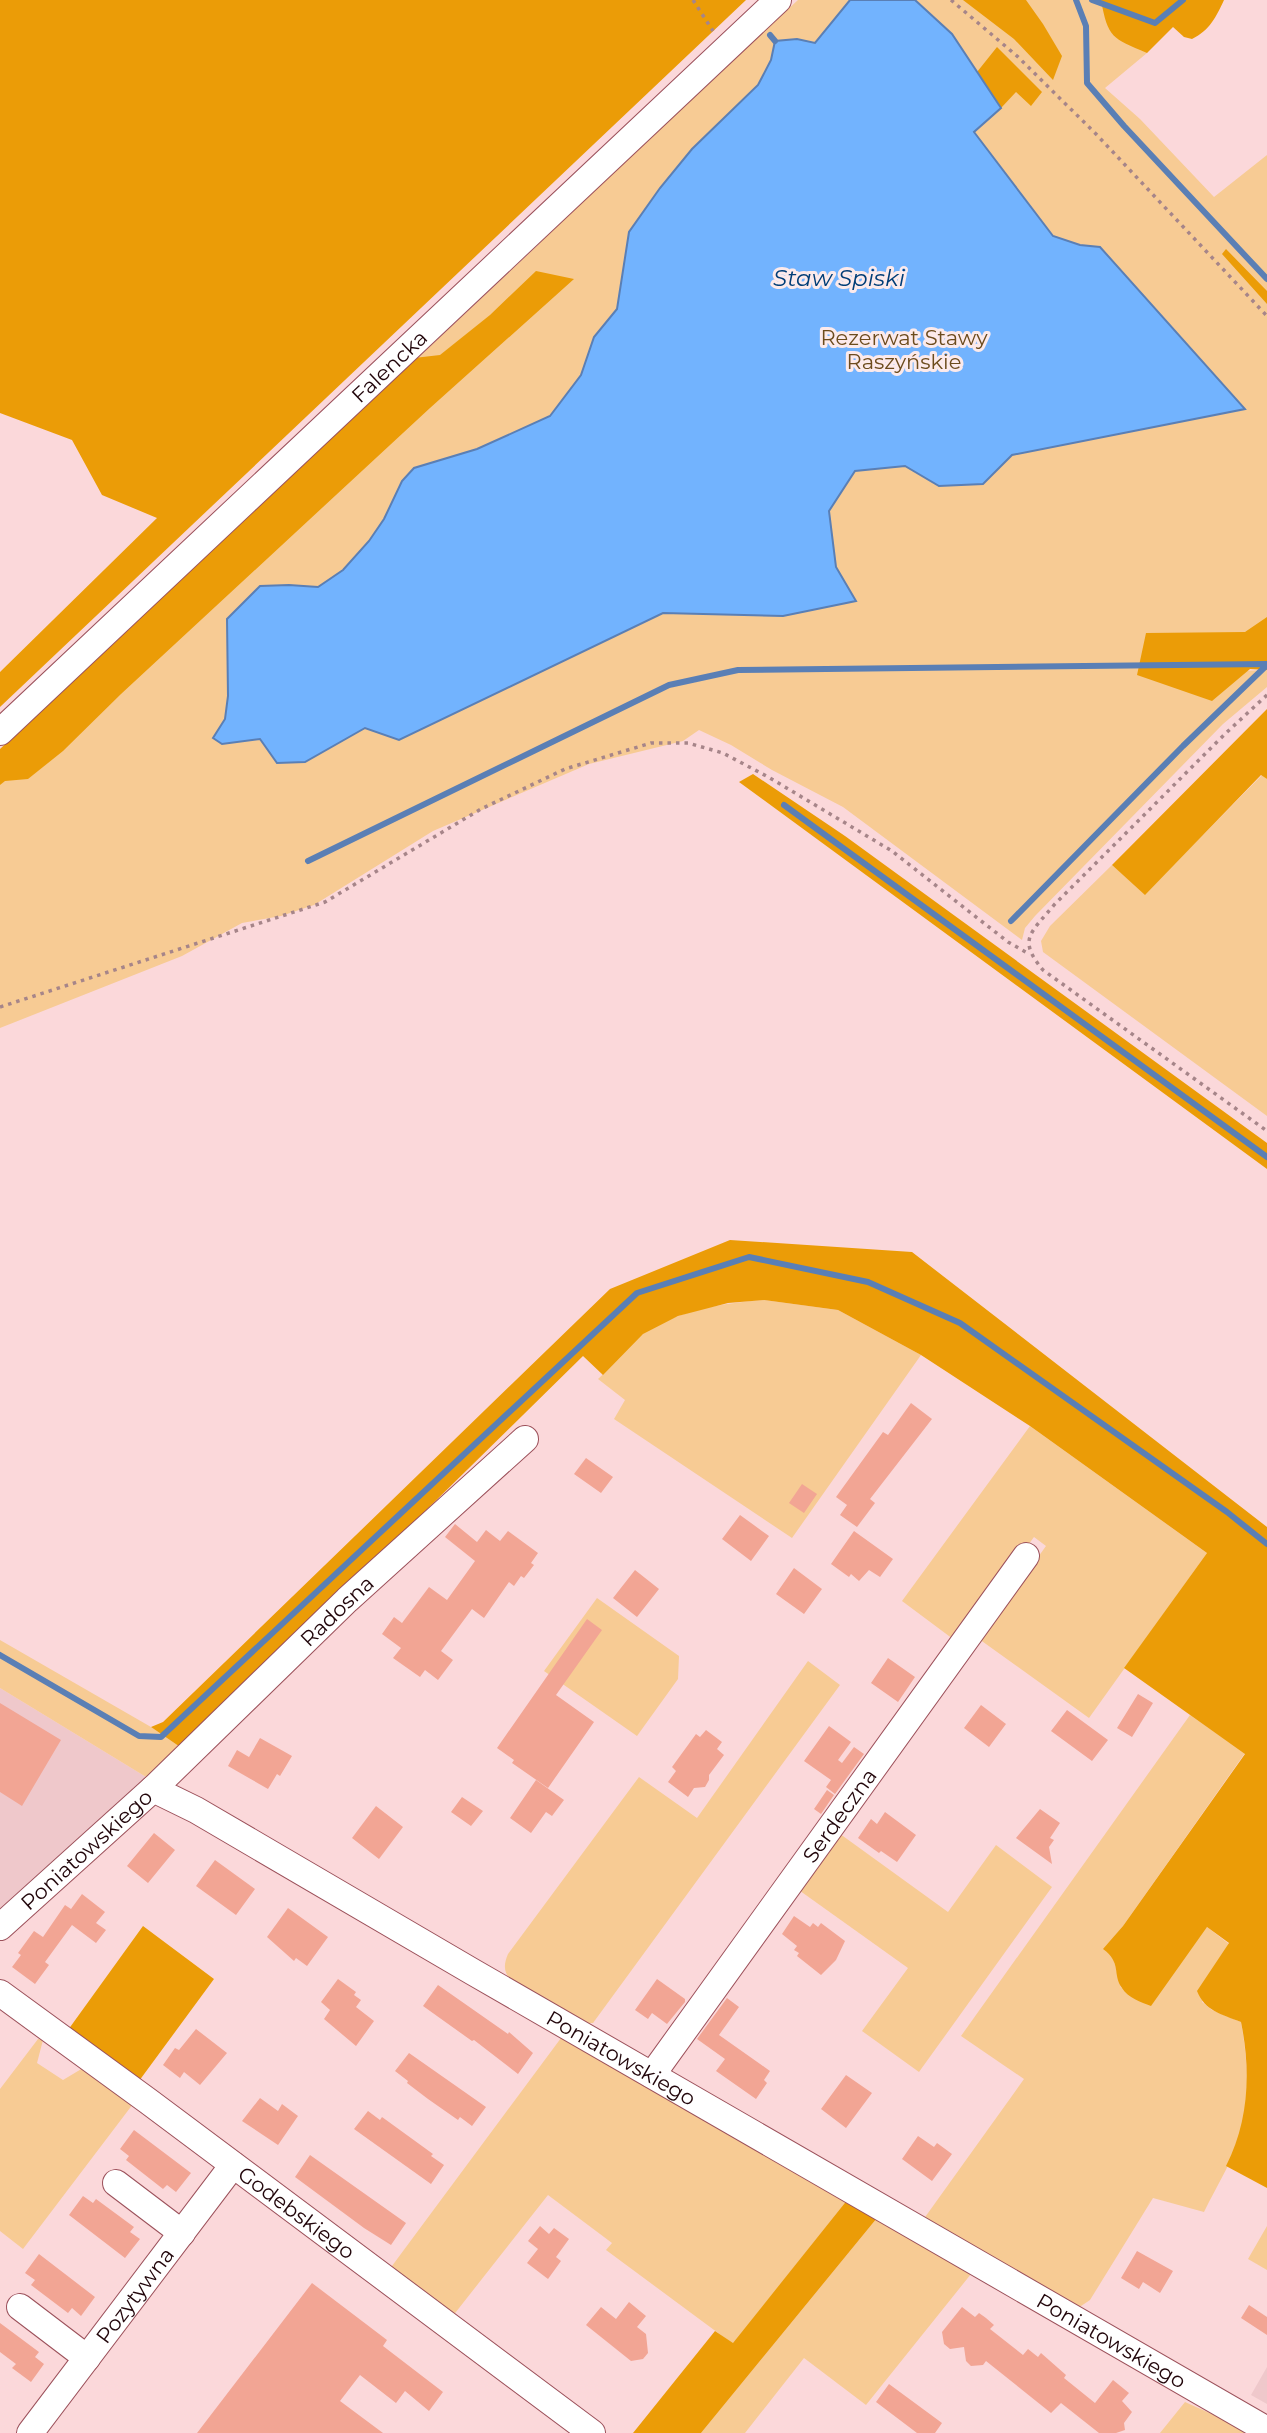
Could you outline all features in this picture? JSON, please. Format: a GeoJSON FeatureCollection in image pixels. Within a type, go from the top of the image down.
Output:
{"type":"FeatureCollection","features":[{"type":"Feature","properties":{"kind":"street","name":"Falencka"},"geometry":{"type":"LineString","coordinates":[[0,732],[778,0]]}},
{"type":"Feature","properties":{"kind":"street","name":"Radosna"},"geometry":{"type":"LineString","coordinates":[[153,1789],[347,1600],[524,1439]]}},
{"type":"Feature","properties":{"kind":"street","name":"Serdeczna"},"geometry":{"type":"LineString","coordinates":[[652,2075],[1026,1556]]}},
{"type":"Feature","properties":{"kind":"street","name":"Poniatowskiego"},"geometry":{"type":"LineString","coordinates":[[0,1927],[153,1789],[196,1810],[1267,2430]]}},
{"type":"Feature","properties":{"kind":"street","name":"Godebskiego"},"geometry":{"type":"LineString","coordinates":[[0,1993],[592,2433]]}},
{"type":"Feature","properties":{"kind":"street","name":"Pozytywna"},"geometry":{"type":"LineString","coordinates":[[30,2433],[233,2165]]}},
{"type":"Feature","properties":{"kind":"street","name":"Pozytywna"},"geometry":{"type":"LineString","coordinates":[[116,2183],[182,2233]]}},
{"type":"Feature","properties":{"kind":"street","name":"Pozytywna"},"geometry":{"type":"LineString","coordinates":[[20,2307],[87,2358]]}},
{"type":"Feature","properties":{"kind":"path"},"geometry":{"type":"LineString","coordinates":[[693,0],[726,50]]}},
{"type":"Feature","properties":{"kind":"path"},"geometry":{"type":"LineString","coordinates":[[951,0],[1017,56],[1096,134],[1267,316]]}},
{"type":"Feature","properties":{"kind":"path"},"geometry":{"type":"LineString","coordinates":[[1029,954],[1028,942],[1034,930],[1054,905],[1267,695]]}},
{"type":"Feature","properties":{"kind":"path"},"geometry":{"type":"LineString","coordinates":[[0,1007],[325,902],[481,809],[565,769],[651,743],[688,743],[723,753],[892,851],[1008,942],[1029,954],[1043,970],[1267,1131]]}},
{"type":"Feature","properties":{"kind":"shaded area"},"geometry":{"type":"Polygon","coordinates":[[[0,0],[746,0],[0,707],[0,672],[157,518],[102,495],[72,440],[0,413],[0,0]]]}},
{"type":"Feature","properties":{"kind":"shaded area"},"geometry":{"type":"Polygon","coordinates":[[[963,0],[1026,0],[1062,56],[1053,80],[1014,39],[963,0]]]}},
{"type":"Feature","properties":{"kind":"shaded area"},"geometry":{"type":"Polygon","coordinates":[[[1101,0],[1224,0],[1203,32],[1192,39],[1184,37],[1173,27],[1147,53],[1119,40],[1109,30],[1101,0]]]}},
{"type":"Feature","properties":{"kind":"shaded area"},"geometry":{"type":"Polygon","coordinates":[[[997,47],[1042,92],[1031,106],[1016,92],[1001,108],[977,72],[997,47]]]}},
{"type":"Feature","properties":{"kind":"shaded area"},"geometry":{"type":"Polygon","coordinates":[[[1226,249],[1267,291],[1267,304],[1222,254],[1226,249]]]}},
{"type":"Feature","properties":{"kind":"shaded area"},"geometry":{"type":"Polygon","coordinates":[[[536,271],[574,279],[430,408],[63,751],[28,779],[5,781],[0,785],[0,749],[414,358],[440,355],[490,315],[536,271]]]}},
{"type":"Feature","properties":{"kind":"shaded area"},"geometry":{"type":"Polygon","coordinates":[[[1267,617],[1267,670],[1250,669],[1212,701],[1137,675],[1146,633],[1245,632],[1267,617]]]}},
{"type":"Feature","properties":{"kind":"shaded area"},"geometry":{"type":"Polygon","coordinates":[[[1267,709],[1267,779],[1261,775],[1145,895],[1112,865],[1267,709]]]}},
{"type":"Feature","properties":{"kind":"shaded area"},"geometry":{"type":"Polygon","coordinates":[[[753,774],[845,836],[1267,1143],[1267,1169],[739,782],[753,774]]]}},
{"type":"Feature","properties":{"kind":"shaded area"},"geometry":{"type":"Polygon","coordinates":[[[730,1240],[912,1252],[1267,1527],[1267,2188],[1226,2166],[1234,2149],[1246,2096],[1244,2040],[1241,2022],[1209,2007],[1197,1991],[1229,1943],[1207,1927],[1151,2006],[1125,1991],[1119,1983],[1113,1959],[1103,1949],[1123,1926],[1245,1754],[1124,1668],[1207,1553],[1030,1426],[921,1355],[838,1310],[764,1300],[728,1303],[678,1316],[643,1334],[603,1375],[583,1356],[183,1749],[151,1727],[163,1722],[610,1289],[730,1240]]]}},
{"type":"Feature","properties":{"kind":"shaded area"},"geometry":{"type":"Polygon","coordinates":[[[0,1688],[151,1780],[0,1920],[0,1688]]]}},
{"type":"Feature","properties":{"kind":"shaded area"},"geometry":{"type":"Polygon","coordinates":[[[143,1926],[214,1979],[139,2081],[68,2030],[143,1926]]]}},
{"type":"Feature","properties":{"kind":"shaded area"},"geometry":{"type":"Polygon","coordinates":[[[848,2199],[877,2218],[701,2433],[633,2433],[715,2331],[733,2343],[848,2199]]]}},
{"type":"Feature","properties":{"kind":"shaded area"},"geometry":{"type":"Polygon","coordinates":[[[1267,2367],[1267,2404],[1251,2395],[1267,2367]]]}},
{"type":"Feature","properties":{"kind":"green space","name":"Rezerwat Stawy Raszyńskie"},"geometry":{"type":"Polygon","coordinates":[[[798,0],[1168,0],[1147,53],[1105,88],[1140,119],[1214,197],[1267,155],[1267,662],[1140,663],[1138,675],[1267,670],[1267,687],[1223,724],[1035,916],[1025,928],[1022,940],[843,807],[699,730],[683,741],[589,764],[433,831],[314,905],[281,916],[242,923],[182,956],[0,1028],[0,750],[540,243],[543,236],[798,0]]]}},
{"type":"Feature","properties":{"kind":"green space"},"geometry":{"type":"Polygon","coordinates":[[[1262,775],[1267,779],[1267,1116],[1043,952],[1041,941],[1050,926],[1112,865],[1145,894],[1262,775]]]}},
{"type":"Feature","properties":{"kind":"green space"},"geometry":{"type":"Polygon","coordinates":[[[764,1300],[838,1310],[921,1355],[792,1538],[614,1419],[625,1400],[598,1379],[638,1338],[658,1325],[702,1309],[764,1300]]]}},
{"type":"Feature","properties":{"kind":"green space"},"geometry":{"type":"Polygon","coordinates":[[[1030,1426],[1207,1553],[1089,1718],[979,1639],[1046,1546],[1034,1537],[957,1642],[902,1601],[1030,1426]]]}},
{"type":"Feature","properties":{"kind":"green space"},"geometry":{"type":"Polygon","coordinates":[[[597,1598],[679,1656],[678,1679],[637,1736],[544,1671],[597,1598]]]}},
{"type":"Feature","properties":{"kind":"green space"},"geometry":{"type":"Polygon","coordinates":[[[0,1640],[151,1727],[183,1749],[151,1780],[0,1688],[0,1640]]]}},
{"type":"Feature","properties":{"kind":"green space"},"geometry":{"type":"Polygon","coordinates":[[[808,1661],[840,1685],[593,2023],[581,2023],[511,1981],[505,1969],[508,1954],[639,1777],[697,1818],[808,1661]]]}},
{"type":"Feature","properties":{"kind":"green space"},"geometry":{"type":"Polygon","coordinates":[[[1190,1715],[1245,1753],[1104,1949],[1113,1957],[1121,1988],[1207,1927],[1229,1944],[1202,2002],[1212,2010],[1241,2022],[1247,2074],[1243,2126],[1231,2159],[1204,2212],[1153,2198],[1090,2300],[1081,2306],[1071,2307],[923,2220],[1024,2079],[961,2036],[1190,1715]]]}},
{"type":"Feature","properties":{"kind":"green space"},"geometry":{"type":"Polygon","coordinates":[[[836,1831],[948,1912],[996,1845],[1052,1887],[919,2072],[862,2031],[908,1968],[796,1888],[836,1831]]]}},
{"type":"Feature","properties":{"kind":"green space"},"geometry":{"type":"Polygon","coordinates":[[[564,2034],[848,2199],[733,2344],[606,2250],[612,2243],[548,2195],[452,2317],[389,2270],[564,2034]]]}},
{"type":"Feature","properties":{"kind":"green space"},"geometry":{"type":"Polygon","coordinates":[[[38,2039],[43,2040],[37,2063],[63,2080],[88,2065],[136,2100],[23,2249],[0,2231],[0,2089],[38,2039]]]}},
{"type":"Feature","properties":{"kind":"green space"},"geometry":{"type":"Polygon","coordinates":[[[877,2218],[971,2274],[866,2405],[804,2358],[745,2433],[701,2433],[877,2218]]]}},
{"type":"Feature","properties":{"kind":"green space"},"geometry":{"type":"Polygon","coordinates":[[[1267,2226],[1267,2270],[1248,2259],[1267,2226]]]}},
{"type":"Feature","properties":{"kind":"green space"},"geometry":{"type":"Polygon","coordinates":[[[1185,2402],[1254,2433],[1160,2433],[1185,2402]]]}},
{"type":"Feature","properties":{"kind":"water","name":"Staw Spiski"},"geometry":{"type":"Polygon","coordinates":[[[850,0],[915,0],[952,34],[1001,108],[974,132],[1053,236],[1080,245],[1100,247],[1245,409],[1012,455],[983,484],[939,486],[905,466],[855,471],[829,511],[836,567],[856,601],[783,616],[663,613],[399,740],[365,728],[305,762],[277,763],[260,739],[222,744],[213,738],[225,719],[228,696],[227,619],[260,586],[318,587],[343,570],[369,541],[384,519],[402,481],[414,468],[477,449],[550,416],[581,375],[594,337],[617,309],[629,232],[660,188],[692,149],[758,85],[771,60],[775,41],[797,39],[815,43],[850,0]]]}},
{"type":"Feature","properties":{"kind":"building"},"geometry":{"type":"Polygon","coordinates":[[[911,1403],[932,1419],[870,1499],[875,1503],[857,1527],[840,1515],[847,1505],[836,1497],[883,1432],[888,1435],[911,1403]]]}},
{"type":"Feature","properties":{"kind":"building"},"geometry":{"type":"Polygon","coordinates":[[[586,1458],[613,1477],[601,1493],[574,1474],[586,1458]]]}},
{"type":"Feature","properties":{"kind":"building"},"geometry":{"type":"Polygon","coordinates":[[[802,1484],[817,1494],[804,1513],[789,1503],[802,1484]]]}},
{"type":"Feature","properties":{"kind":"building"},"geometry":{"type":"Polygon","coordinates":[[[740,1515],[769,1536],[751,1561],[722,1539],[740,1515]]]}},
{"type":"Feature","properties":{"kind":"building"},"geometry":{"type":"Polygon","coordinates":[[[455,1524],[477,1542],[486,1530],[500,1541],[508,1531],[538,1553],[531,1563],[534,1565],[524,1578],[521,1576],[514,1586],[509,1582],[484,1618],[472,1609],[441,1651],[453,1660],[438,1680],[425,1670],[420,1677],[393,1658],[401,1648],[382,1634],[394,1617],[402,1623],[429,1587],[447,1600],[475,1561],[445,1537],[455,1524]]]}},
{"type":"Feature","properties":{"kind":"building"},"geometry":{"type":"Polygon","coordinates":[[[854,1531],[893,1559],[880,1577],[869,1570],[859,1581],[831,1564],[854,1531]]]}},
{"type":"Feature","properties":{"kind":"building"},"geometry":{"type":"Polygon","coordinates":[[[794,1568],[822,1589],[804,1614],[776,1594],[794,1568]]]}},
{"type":"Feature","properties":{"kind":"building"},"geometry":{"type":"Polygon","coordinates":[[[635,1570],[659,1589],[637,1617],[613,1598],[635,1570]]]}},
{"type":"Feature","properties":{"kind":"building"},"geometry":{"type":"Polygon","coordinates":[[[587,1619],[602,1630],[556,1695],[594,1722],[548,1788],[512,1763],[514,1760],[497,1748],[587,1619]]]}},
{"type":"Feature","properties":{"kind":"building"},"geometry":{"type":"Polygon","coordinates":[[[888,1658],[915,1677],[898,1702],[871,1683],[888,1658]]]}},
{"type":"Feature","properties":{"kind":"building"},"geometry":{"type":"Polygon","coordinates":[[[1138,1694],[1153,1703],[1132,1737],[1117,1728],[1138,1694]]]}},
{"type":"Feature","properties":{"kind":"building"},"geometry":{"type":"Polygon","coordinates":[[[0,1703],[61,1740],[22,1806],[0,1792],[0,1703]]]}},
{"type":"Feature","properties":{"kind":"building"},"geometry":{"type":"Polygon","coordinates":[[[981,1705],[1006,1724],[989,1747],[964,1728],[981,1705]]]}},
{"type":"Feature","properties":{"kind":"building"},"geometry":{"type":"Polygon","coordinates":[[[1067,1710],[1108,1740],[1092,1761],[1051,1731],[1067,1710]]]}},
{"type":"Feature","properties":{"kind":"building"},"geometry":{"type":"Polygon","coordinates":[[[829,1726],[851,1742],[838,1760],[842,1763],[854,1747],[864,1754],[835,1794],[826,1787],[831,1780],[804,1761],[829,1726]]]}},
{"type":"Feature","properties":{"kind":"building"},"geometry":{"type":"Polygon","coordinates":[[[706,1730],[722,1742],[717,1749],[724,1755],[709,1775],[705,1787],[694,1788],[688,1797],[668,1782],[676,1771],[672,1767],[696,1734],[700,1737],[706,1730]]]}},
{"type":"Feature","properties":{"kind":"building"},"geometry":{"type":"Polygon","coordinates":[[[260,1738],[292,1756],[268,1789],[228,1766],[237,1750],[249,1757],[260,1738]]]}},
{"type":"Feature","properties":{"kind":"building"},"geometry":{"type":"Polygon","coordinates":[[[536,1780],[564,1800],[552,1816],[546,1812],[531,1833],[510,1818],[536,1780]]]}},
{"type":"Feature","properties":{"kind":"building"},"geometry":{"type":"Polygon","coordinates":[[[827,1790],[834,1795],[821,1814],[814,1809],[827,1790]]]}},
{"type":"Feature","properties":{"kind":"building"},"geometry":{"type":"Polygon","coordinates":[[[462,1797],[483,1811],[471,1826],[451,1812],[462,1797]]]}},
{"type":"Feature","properties":{"kind":"building"},"geometry":{"type":"Polygon","coordinates":[[[376,1806],[403,1827],[379,1859],[352,1838],[376,1806]]]}},
{"type":"Feature","properties":{"kind":"building"},"geometry":{"type":"Polygon","coordinates":[[[1040,1809],[1060,1823],[1050,1838],[1054,1840],[1049,1847],[1052,1864],[1016,1838],[1040,1809]]]}},
{"type":"Feature","properties":{"kind":"building"},"geometry":{"type":"Polygon","coordinates":[[[885,1812],[916,1835],[897,1862],[858,1838],[871,1819],[877,1824],[885,1812]]]}},
{"type":"Feature","properties":{"kind":"building"},"geometry":{"type":"Polygon","coordinates":[[[154,1833],[175,1850],[148,1883],[127,1866],[154,1833]]]}},
{"type":"Feature","properties":{"kind":"building"},"geometry":{"type":"Polygon","coordinates":[[[215,1860],[255,1889],[236,1915],[196,1886],[215,1860]]]}},
{"type":"Feature","properties":{"kind":"building"},"geometry":{"type":"Polygon","coordinates":[[[82,1894],[105,1912],[96,1923],[106,1930],[96,1943],[72,1925],[45,1962],[49,1965],[35,1984],[12,1967],[21,1955],[18,1953],[34,1931],[43,1937],[65,1905],[71,1909],[82,1894]]]}},
{"type":"Feature","properties":{"kind":"building"},"geometry":{"type":"Polygon","coordinates":[[[288,1908],[328,1937],[307,1966],[296,1958],[294,1961],[267,1937],[288,1908]]]}},
{"type":"Feature","properties":{"kind":"building"},"geometry":{"type":"Polygon","coordinates":[[[794,1916],[810,1927],[813,1923],[818,1927],[821,1923],[845,1941],[836,1960],[821,1975],[797,1956],[799,1953],[794,1950],[797,1946],[782,1934],[794,1916]]]}},
{"type":"Feature","properties":{"kind":"building"},"geometry":{"type":"Polygon","coordinates":[[[338,1979],[356,1992],[354,1995],[361,2000],[356,2007],[374,2021],[356,2046],[324,2019],[330,2010],[321,2002],[338,1979]]]}},
{"type":"Feature","properties":{"kind":"building"},"geometry":{"type":"Polygon","coordinates":[[[657,1979],[685,1999],[667,2024],[652,2013],[648,2019],[635,2010],[657,1979]]]}},
{"type":"Feature","properties":{"kind":"building"},"geometry":{"type":"Polygon","coordinates":[[[438,1985],[508,2034],[509,2032],[533,2053],[518,2074],[423,2006],[438,1985]]]}},
{"type":"Feature","properties":{"kind":"building"},"geometry":{"type":"Polygon","coordinates":[[[727,1998],[739,2007],[719,2035],[770,2071],[764,2080],[767,2083],[756,2099],[716,2071],[725,2059],[697,2039],[727,1998]]]}},
{"type":"Feature","properties":{"kind":"building"},"geometry":{"type":"Polygon","coordinates":[[[196,2029],[227,2053],[200,2085],[184,2072],[180,2078],[163,2065],[175,2048],[179,2050],[196,2029]]]}},
{"type":"Feature","properties":{"kind":"building"},"geometry":{"type":"Polygon","coordinates":[[[409,2053],[486,2107],[472,2126],[460,2117],[458,2120],[428,2099],[395,2071],[409,2053]]]}},
{"type":"Feature","properties":{"kind":"building"},"geometry":{"type":"Polygon","coordinates":[[[846,2075],[872,2093],[846,2128],[821,2109],[846,2075]]]}},
{"type":"Feature","properties":{"kind":"building"},"geometry":{"type":"Polygon","coordinates":[[[260,2098],[278,2111],[282,2104],[298,2116],[278,2145],[242,2121],[260,2098]]]}},
{"type":"Feature","properties":{"kind":"building"},"geometry":{"type":"Polygon","coordinates":[[[368,2111],[380,2120],[382,2117],[444,2165],[431,2184],[354,2129],[368,2111]]]}},
{"type":"Feature","properties":{"kind":"building"},"geometry":{"type":"Polygon","coordinates":[[[134,2130],[191,2173],[176,2192],[167,2185],[163,2189],[126,2160],[129,2156],[120,2149],[134,2130]]]}},
{"type":"Feature","properties":{"kind":"building"},"geometry":{"type":"Polygon","coordinates":[[[918,2136],[934,2147],[937,2143],[952,2154],[932,2181],[902,2159],[918,2136]]]}},
{"type":"Feature","properties":{"kind":"building"},"geometry":{"type":"Polygon","coordinates":[[[310,2155],[406,2223],[391,2245],[295,2177],[310,2155]]]}},
{"type":"Feature","properties":{"kind":"building"},"geometry":{"type":"Polygon","coordinates":[[[83,2196],[93,2203],[96,2199],[134,2227],[130,2232],[140,2239],[125,2258],[69,2215],[83,2196]]]}},
{"type":"Feature","properties":{"kind":"building"},"geometry":{"type":"Polygon","coordinates":[[[540,2226],[549,2234],[554,2228],[569,2239],[556,2257],[561,2261],[548,2279],[527,2263],[538,2249],[528,2241],[540,2226]]]}},
{"type":"Feature","properties":{"kind":"building"},"geometry":{"type":"Polygon","coordinates":[[[1137,2251],[1173,2271],[1160,2293],[1143,2282],[1139,2289],[1121,2278],[1137,2251]]]}},
{"type":"Feature","properties":{"kind":"building"},"geometry":{"type":"Polygon","coordinates":[[[39,2254],[95,2297],[81,2316],[72,2308],[68,2313],[31,2285],[35,2280],[25,2273],[39,2254]]]}},
{"type":"Feature","properties":{"kind":"building"},"geometry":{"type":"Polygon","coordinates":[[[312,2283],[387,2340],[383,2346],[443,2392],[429,2411],[405,2391],[396,2403],[360,2375],[340,2401],[383,2433],[197,2433],[312,2283]]]}},
{"type":"Feature","properties":{"kind":"building"},"geometry":{"type":"Polygon","coordinates":[[[629,2302],[646,2316],[637,2327],[646,2334],[648,2353],[643,2359],[631,2361],[586,2325],[601,2307],[616,2319],[629,2302]]]}},
{"type":"Feature","properties":{"kind":"building"},"geometry":{"type":"Polygon","coordinates":[[[1249,2305],[1267,2317],[1267,2335],[1241,2318],[1249,2305]]]}},
{"type":"Feature","properties":{"kind":"building"},"geometry":{"type":"Polygon","coordinates":[[[962,2307],[975,2317],[979,2313],[986,2318],[994,2325],[990,2329],[1023,2355],[1028,2349],[1038,2357],[1041,2353],[1066,2375],[1064,2378],[1095,2403],[1113,2380],[1129,2393],[1122,2401],[1132,2412],[1124,2423],[1125,2430],[1099,2433],[1061,2403],[1051,2413],[986,2361],[983,2365],[971,2366],[966,2361],[964,2347],[950,2349],[944,2344],[942,2332],[962,2307]]]}},
{"type":"Feature","properties":{"kind":"building"},"geometry":{"type":"Polygon","coordinates":[[[0,2323],[39,2352],[35,2357],[44,2364],[31,2382],[12,2368],[16,2364],[0,2352],[0,2323]]]}},
{"type":"Feature","properties":{"kind":"building"},"geometry":{"type":"Polygon","coordinates":[[[889,2384],[942,2423],[935,2433],[917,2433],[876,2402],[889,2384]]]}},
{"type":"Feature","properties":{"kind":"waterway"},"geometry":{"type":"LineString","coordinates":[[1076,0],[1086,26],[1087,83],[1267,279]]}},
{"type":"Feature","properties":{"kind":"waterway"},"geometry":{"type":"LineString","coordinates":[[1092,0],[1155,23],[1183,0]]}},
{"type":"Feature","properties":{"kind":"waterway"},"geometry":{"type":"LineString","coordinates":[[770,35],[775,41]]}},
{"type":"Feature","properties":{"kind":"waterway"},"geometry":{"type":"LineString","coordinates":[[308,861],[669,685],[738,670],[1267,664]]}},
{"type":"Feature","properties":{"kind":"waterway"},"geometry":{"type":"LineString","coordinates":[[1011,921],[1183,746],[1267,665]]}},
{"type":"Feature","properties":{"kind":"waterway"},"geometry":{"type":"LineString","coordinates":[[784,805],[1267,1157]]}},
{"type":"Feature","properties":{"kind":"waterway"},"geometry":{"type":"LineString","coordinates":[[0,1655],[139,1736],[161,1737],[637,1293],[749,1257],[868,1282],[960,1323],[1227,1512],[1267,1544]]}}]}
